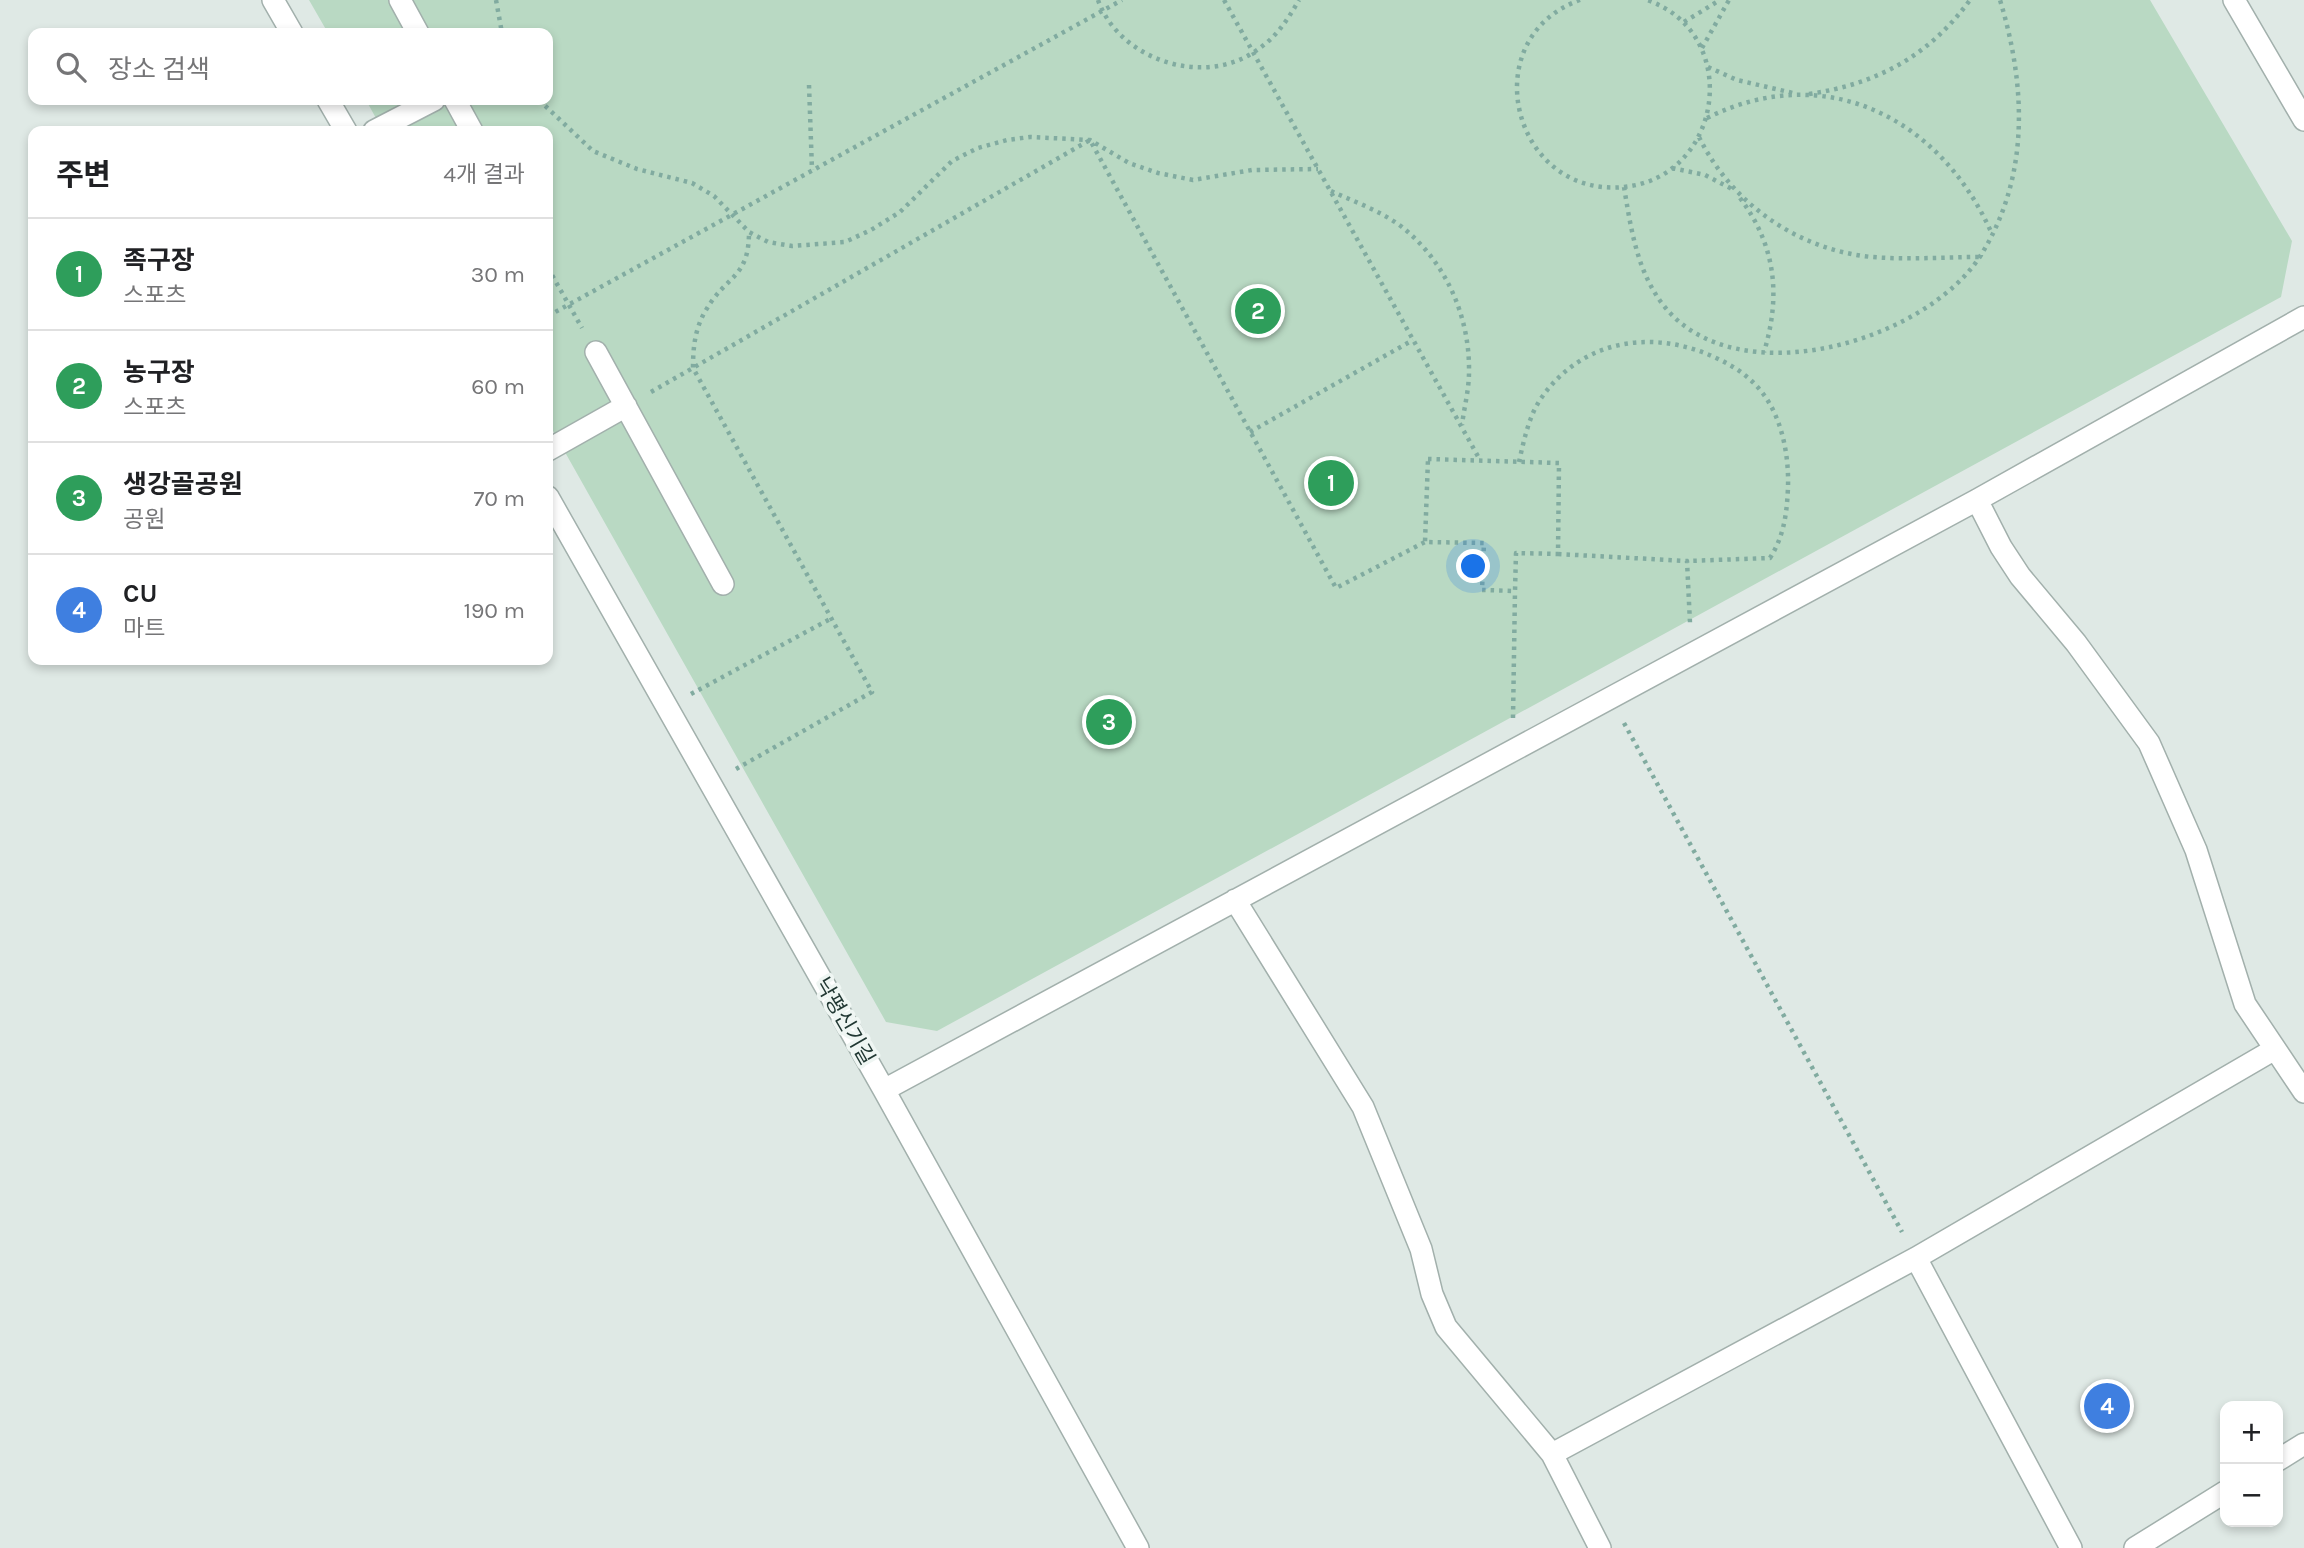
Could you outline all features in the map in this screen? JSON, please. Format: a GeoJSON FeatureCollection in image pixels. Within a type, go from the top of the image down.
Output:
{"type":"FeatureCollection","features":[{"type":"Feature","properties":{"kind":"street"},"geometry":{"type":"LineString","coordinates":[[273,0],[289,28]]}},
{"type":"Feature","properties":{"kind":"street"},"geometry":{"type":"LineString","coordinates":[[400,0],[415,28]]}},
{"type":"Feature","properties":{"kind":"street"},"geometry":{"type":"LineString","coordinates":[[2234,0],[2304,120]]}},
{"type":"Feature","properties":{"kind":"street"},"geometry":{"type":"LineString","coordinates":[[331,105],[343,126]]}},
{"type":"Feature","properties":{"kind":"street"},"geometry":{"type":"LineString","coordinates":[[384,126],[424,105]]}},
{"type":"Feature","properties":{"kind":"street"},"geometry":{"type":"LineString","coordinates":[[458,105],[469,126]]}},
{"type":"Feature","properties":{"kind":"street"},"geometry":{"type":"LineString","coordinates":[[884,1090],[1977,500],[2304,317]]}},
{"type":"Feature","properties":{"kind":"street"},"geometry":{"type":"LineString","coordinates":[[596,352],[723,584]]}},
{"type":"Feature","properties":{"kind":"street"},"geometry":{"type":"LineString","coordinates":[[553,447],[626,407]]}},
{"type":"Feature","properties":{"kind":"street"},"geometry":{"type":"LineString","coordinates":[[1977,500],[2001,547],[2020,576],[2076,643],[2149,743],[2196,850],[2245,1004],[2304,1092]]}},
{"type":"Feature","properties":{"kind":"street","name":"낙평신기길"},"geometry":{"type":"LineString","coordinates":[[553,506],[884,1090],[1138,1548]]}},
{"type":"Feature","properties":{"kind":"street"},"geometry":{"type":"LineString","coordinates":[[1235,901],[1363,1107],[1417,1238],[1432,1294],[1446,1327],[1552,1454],[1600,1548]]}},
{"type":"Feature","properties":{"kind":"street"},"geometry":{"type":"LineString","coordinates":[[1552,1454],[1916,1258],[2275,1049]]}},
{"type":"Feature","properties":{"kind":"street"},"geometry":{"type":"LineString","coordinates":[[1916,1258],[2071,1548]]}},
{"type":"Feature","properties":{"kind":"street"},"geometry":{"type":"LineString","coordinates":[[2283,1457],[2304,1444]]}},
{"type":"Feature","properties":{"kind":"street"},"geometry":{"type":"LineString","coordinates":[[2134,1548],[2220,1495]]}},
{"type":"Feature","properties":{"kind":"path"},"geometry":{"type":"LineString","coordinates":[[496,0],[501,28]]}},
{"type":"Feature","properties":{"kind":"path"},"geometry":{"type":"LineString","coordinates":[[1098,0],[1102,11],[1124,39],[1152,58],[1186,67],[1221,66],[1253,53],[1282,29],[1299,0]]}},
{"type":"Feature","properties":{"kind":"path"},"geometry":{"type":"LineString","coordinates":[[553,313],[1122,0]]}},
{"type":"Feature","properties":{"kind":"path"},"geometry":{"type":"LineString","coordinates":[[1224,0],[1480,460]]}},
{"type":"Feature","properties":{"kind":"path"},"geometry":{"type":"LineString","coordinates":[[1580,0],[1565,5],[1539,26],[1522,54],[1515,87],[1520,120],[1535,150],[1560,172],[1591,185],[1624,187],[1654,179],[1671,168],[1699,137],[1710,98],[1702,48],[1684,22],[1659,4],[1647,0]]}},
{"type":"Feature","properties":{"kind":"path"},"geometry":{"type":"LineString","coordinates":[[1684,22],[1720,0]]}},
{"type":"Feature","properties":{"kind":"path"},"geometry":{"type":"LineString","coordinates":[[1702,48],[1729,0]]}},
{"type":"Feature","properties":{"kind":"path"},"geometry":{"type":"LineString","coordinates":[[1706,118],[1731,105],[1763,96],[1803,95],[1841,89],[1875,78],[1908,62],[1935,40],[1970,0]]}},
{"type":"Feature","properties":{"kind":"path"},"geometry":{"type":"LineString","coordinates":[[1624,187],[1637,253],[1649,284],[1665,308],[1686,327],[1714,342],[1763,352],[1823,348],[1867,337],[1906,320],[1940,298],[1980,257],[1992,234],[2015,174],[2020,124],[2019,82],[2011,38],[2000,0]]}},
{"type":"Feature","properties":{"kind":"path"},"geometry":{"type":"LineString","coordinates":[[1707,67],[1737,80],[1803,95],[1845,101],[1883,113],[1910,128],[1960,176],[1977,201],[1992,234]]}},
{"type":"Feature","properties":{"kind":"path"},"geometry":{"type":"LineString","coordinates":[[808,85],[812,170]]}},
{"type":"Feature","properties":{"kind":"path"},"geometry":{"type":"LineString","coordinates":[[543,105],[593,151],[637,169],[692,183],[714,196],[749,232],[768,242],[792,246],[845,242],[900,212],[952,161],[978,148],[1030,137],[1090,140],[1129,163],[1158,173],[1193,180],[1252,170],[1318,169]]}},
{"type":"Feature","properties":{"kind":"path"},"geometry":{"type":"LineString","coordinates":[[1699,137],[1713,166],[1735,190],[1769,220],[1802,239],[1833,249],[1894,258],[1980,257]]}},
{"type":"Feature","properties":{"kind":"path"},"geometry":{"type":"LineString","coordinates":[[626,407],[1090,140]]}},
{"type":"Feature","properties":{"kind":"path"},"geometry":{"type":"LineString","coordinates":[[1090,140],[1336,588],[1424,542],[1484,543],[1482,590],[1515,591]]}},
{"type":"Feature","properties":{"kind":"path"},"geometry":{"type":"LineString","coordinates":[[1671,168],[1705,174],[1735,190],[1754,216],[1767,246],[1773,273],[1775,302],[1763,352]]}},
{"type":"Feature","properties":{"kind":"path"},"geometry":{"type":"LineString","coordinates":[[1330,191],[1378,212],[1402,227],[1424,249],[1444,276],[1459,306],[1467,340],[1469,374],[1461,427]]}},
{"type":"Feature","properties":{"kind":"path"},"geometry":{"type":"LineString","coordinates":[[710,784],[873,692],[693,368],[697,328],[707,308],[740,272],[749,255],[749,232]]}},
{"type":"Feature","properties":{"kind":"path"},"geometry":{"type":"LineString","coordinates":[[553,277],[596,352]]}},
{"type":"Feature","properties":{"kind":"path"},"geometry":{"type":"LineString","coordinates":[[1250,432],[1413,340]]}},
{"type":"Feature","properties":{"kind":"path"},"geometry":{"type":"LineString","coordinates":[[1513,750],[1516,553],[1687,561],[1770,558],[1782,539],[1788,501],[1788,461],[1778,423],[1762,391],[1735,367],[1694,348],[1663,341],[1630,341],[1600,349],[1567,370],[1542,397],[1527,428],[1519,462]]}},
{"type":"Feature","properties":{"kind":"path"},"geometry":{"type":"LineString","coordinates":[[1424,542],[1428,459],[1559,463],[1558,554]]}},
{"type":"Feature","properties":{"kind":"path"},"geometry":{"type":"LineString","coordinates":[[1687,561],[1691,654]]}},
{"type":"Feature","properties":{"kind":"path"},"geometry":{"type":"LineString","coordinates":[[667,708],[832,618]]}},
{"type":"Feature","properties":{"kind":"path"},"geometry":{"type":"LineString","coordinates":[[1610,698],[1916,1258]]}},
{"type":"Feature","properties":{"kind":"green space"},"geometry":{"type":"Polygon","coordinates":[[[309,0],[2150,0],[2292,241],[2281,297],[937,1031],[886,1022],[553,431],[553,126],[380,126],[369,105],[553,105],[553,28],[325,28],[309,0]]]}},
{"type":"Feature","properties":{"kind":"place","name":"농구장"},"geometry":{"type":"Point","coordinates":[1258,311]}},
{"type":"Feature","properties":{"kind":"place","name":"족구장"},"geometry":{"type":"Point","coordinates":[1331,483]}},
{"type":"Feature","properties":{"kind":"place","name":"생강골공원"},"geometry":{"type":"Point","coordinates":[1109,722]}},
{"type":"Feature","properties":{"kind":"place","name":"CU"},"geometry":{"type":"Point","coordinates":[2107,1406]}}]}
